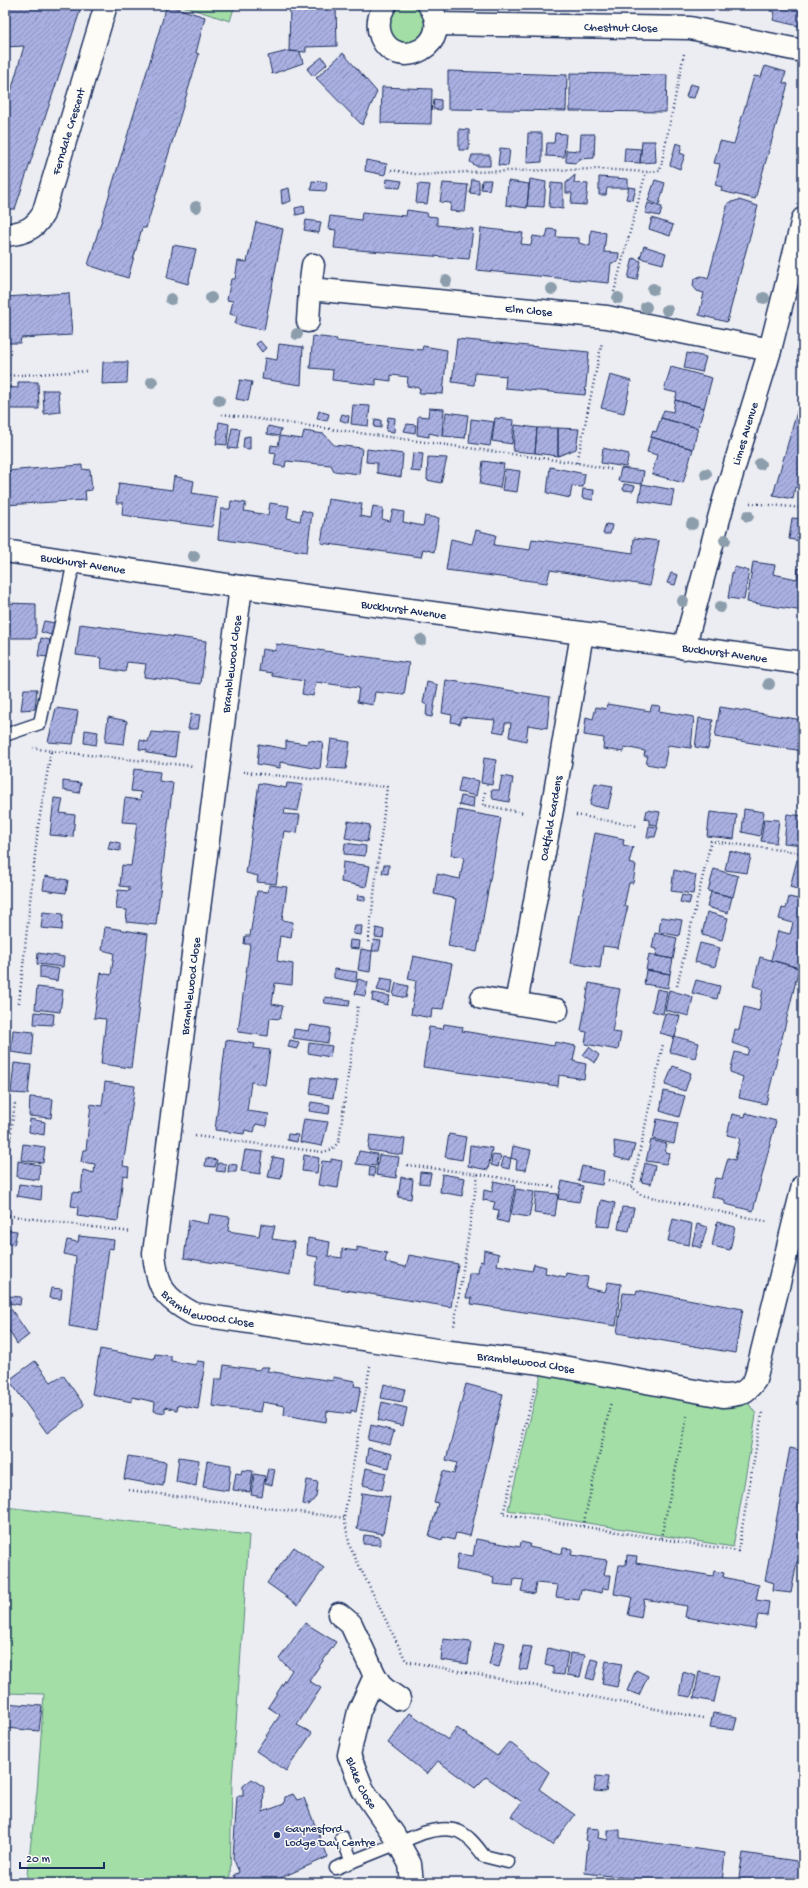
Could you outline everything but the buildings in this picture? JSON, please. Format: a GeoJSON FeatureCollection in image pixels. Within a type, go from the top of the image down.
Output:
{"type":"FeatureCollection","features":[{"type":"Feature","properties":{"kind":"street","name":"Ferndale Crescent"},"geometry":{"type":"LineString","coordinates":[[5,235],[20,234],[30,230],[43,214],[106,5]]}},
{"type":"Feature","properties":{"kind":"street","name":"Chestnut Close"},"geometry":{"type":"LineString","coordinates":[[385,5],[380,14],[378,24],[379,33],[383,42],[398,53],[407,54],[417,52],[432,42],[436,33],[433,14],[690,28],[803,51]]}},
{"type":"Feature","properties":{"kind":"street","name":"Limes Avenue"},"geometry":{"type":"LineString","coordinates":[[684,648],[724,500],[770,350],[803,219]]}},
{"type":"Feature","properties":{"kind":"street"},"geometry":{"type":"LineString","coordinates":[[308,321],[313,265]]}},
{"type":"Feature","properties":{"kind":"street","name":"Elm Close"},"geometry":{"type":"LineString","coordinates":[[310,289],[607,317],[770,350]]}},
{"type":"Feature","properties":{"kind":"street","name":"Buckhurst Avenue"},"geometry":{"type":"LineString","coordinates":[[5,551],[242,587],[803,663]]}},
{"type":"Feature","properties":{"kind":"street","name":"Bramblewood Close"},"geometry":{"type":"LineString","coordinates":[[242,587],[154,1253],[156,1273],[163,1292],[176,1305],[194,1314],[450,1352],[541,1363],[723,1396],[734,1396],[747,1392]]}},
{"type":"Feature","properties":{"kind":"street","name":"Oakfield Gardens"},"geometry":{"type":"LineString","coordinates":[[516,1003],[582,634]]}},
{"type":"Feature","properties":{"kind":"street"},"geometry":{"type":"LineString","coordinates":[[482,998],[557,1010]]}},
{"type":"Feature","properties":{"kind":"street"},"geometry":{"type":"LineString","coordinates":[[747,1392],[755,1380],[760,1363],[803,1186]]}},
{"type":"Feature","properties":{"kind":"street"},"geometry":{"type":"LineString","coordinates":[[339,1614],[351,1624],[375,1676],[383,1688],[399,1699]]}},
{"type":"Feature","properties":{"kind":"street","name":"Blake Close"},"geometry":{"type":"LineString","coordinates":[[375,1676],[359,1711],[349,1755],[364,1790],[399,1844],[410,1864],[412,1883]]}},
{"type":"Feature","properties":{"kind":"lane"},"geometry":{"type":"LineString","coordinates":[[5,735],[40,723],[74,561]]}},
{"type":"Feature","properties":{"kind":"lane"},"geometry":{"type":"LineString","coordinates":[[336,1868],[399,1844],[423,1833],[437,1829],[454,1829],[472,1840],[484,1856],[508,1862]]}},
{"type":"Feature","properties":{"kind":"lane"},"geometry":{"type":"LineString","coordinates":[[342,1837],[352,1862]]}},
{"type":"Feature","properties":{"kind":"path"},"geometry":{"type":"LineString","coordinates":[[391,170],[421,175],[467,172],[599,169],[646,172],[660,171],[690,28]]}},
{"type":"Feature","properties":{"kind":"path"},"geometry":{"type":"LineString","coordinates":[[5,376],[87,372]]}},
{"type":"Feature","properties":{"kind":"path"},"geometry":{"type":"LineString","coordinates":[[222,414],[577,463],[614,470]]}},
{"type":"Feature","properties":{"kind":"path"},"geometry":{"type":"LineString","coordinates":[[724,500],[803,508]]}},
{"type":"Feature","properties":{"kind":"path"},"geometry":{"type":"LineString","coordinates":[[40,723],[33,748],[388,787],[368,944]]}},
{"type":"Feature","properties":{"kind":"path"},"geometry":{"type":"LineString","coordinates":[[19,1003],[38,827],[51,751]]}},
{"type":"Feature","properties":{"kind":"path"},"geometry":{"type":"LineString","coordinates":[[485,792],[483,805],[637,826]]}},
{"type":"Feature","properties":{"kind":"path"},"geometry":{"type":"LineString","coordinates":[[677,986],[711,841],[803,853]]}},
{"type":"Feature","properties":{"kind":"path"},"geometry":{"type":"LineString","coordinates":[[171,1133],[323,1152],[334,1149],[339,1140],[358,1004]]}},
{"type":"Feature","properties":{"kind":"path"},"geometry":{"type":"LineString","coordinates":[[632,1187],[663,1044]]}},
{"type":"Feature","properties":{"kind":"path"},"geometry":{"type":"LineString","coordinates":[[5,1180],[15,1102]]}},
{"type":"Feature","properties":{"kind":"path"},"geometry":{"type":"LineString","coordinates":[[407,1164],[555,1187]]}},
{"type":"Feature","properties":{"kind":"path"},"geometry":{"type":"LineString","coordinates":[[450,1352],[478,1174]]}},
{"type":"Feature","properties":{"kind":"path"},"geometry":{"type":"LineString","coordinates":[[608,1180],[632,1187],[641,1195],[793,1227]]}},
{"type":"Feature","properties":{"kind":"path"},"geometry":{"type":"LineString","coordinates":[[5,1215],[156,1236]]}},
{"type":"Feature","properties":{"kind":"path"},"geometry":{"type":"LineString","coordinates":[[374,1340],[344,1518],[350,1547],[406,1661],[703,1718]]}},
{"type":"Feature","properties":{"kind":"path"},"geometry":{"type":"LineString","coordinates":[[541,1363],[503,1514],[738,1551],[762,1414],[747,1392]]}},
{"type":"Feature","properties":{"kind":"path"},"geometry":{"type":"LineString","coordinates":[[583,1526],[617,1376]]}},
{"type":"Feature","properties":{"kind":"path"},"geometry":{"type":"LineString","coordinates":[[661,1539],[692,1390]]}},
{"type":"Feature","properties":{"kind":"path"},"geometry":{"type":"LineString","coordinates":[[129,1490],[344,1518]]}},
{"type":"Feature","properties":{"kind":"green space"},"geometry":{"type":"Polygon","coordinates":[[[179,5],[235,5],[230,21],[179,5]]]}},
{"type":"Feature","properties":{"kind":"green space"},"geometry":{"type":"Polygon","coordinates":[[[403,5],[411,5],[418,8],[423,13],[426,24],[423,35],[418,40],[411,43],[403,43],[396,40],[391,35],[388,28],[388,20],[391,13],[396,8],[403,5]]]}},
{"type":"Feature","properties":{"kind":"green space"},"geometry":{"type":"Polygon","coordinates":[[[542,1370],[746,1400],[756,1414],[733,1547],[508,1510],[542,1370]]]}},
{"type":"Feature","properties":{"kind":"green space"},"geometry":{"type":"Polygon","coordinates":[[[5,1507],[249,1535],[232,1782],[230,1883],[26,1883],[37,1791],[44,1694],[5,1693],[5,1507]]]}},
{"type":"Feature","properties":{"kind":"place","name":"Gaynesford Lodge Day Centre"},"geometry":{"type":"Point","coordinates":[277,1835]}}]}
